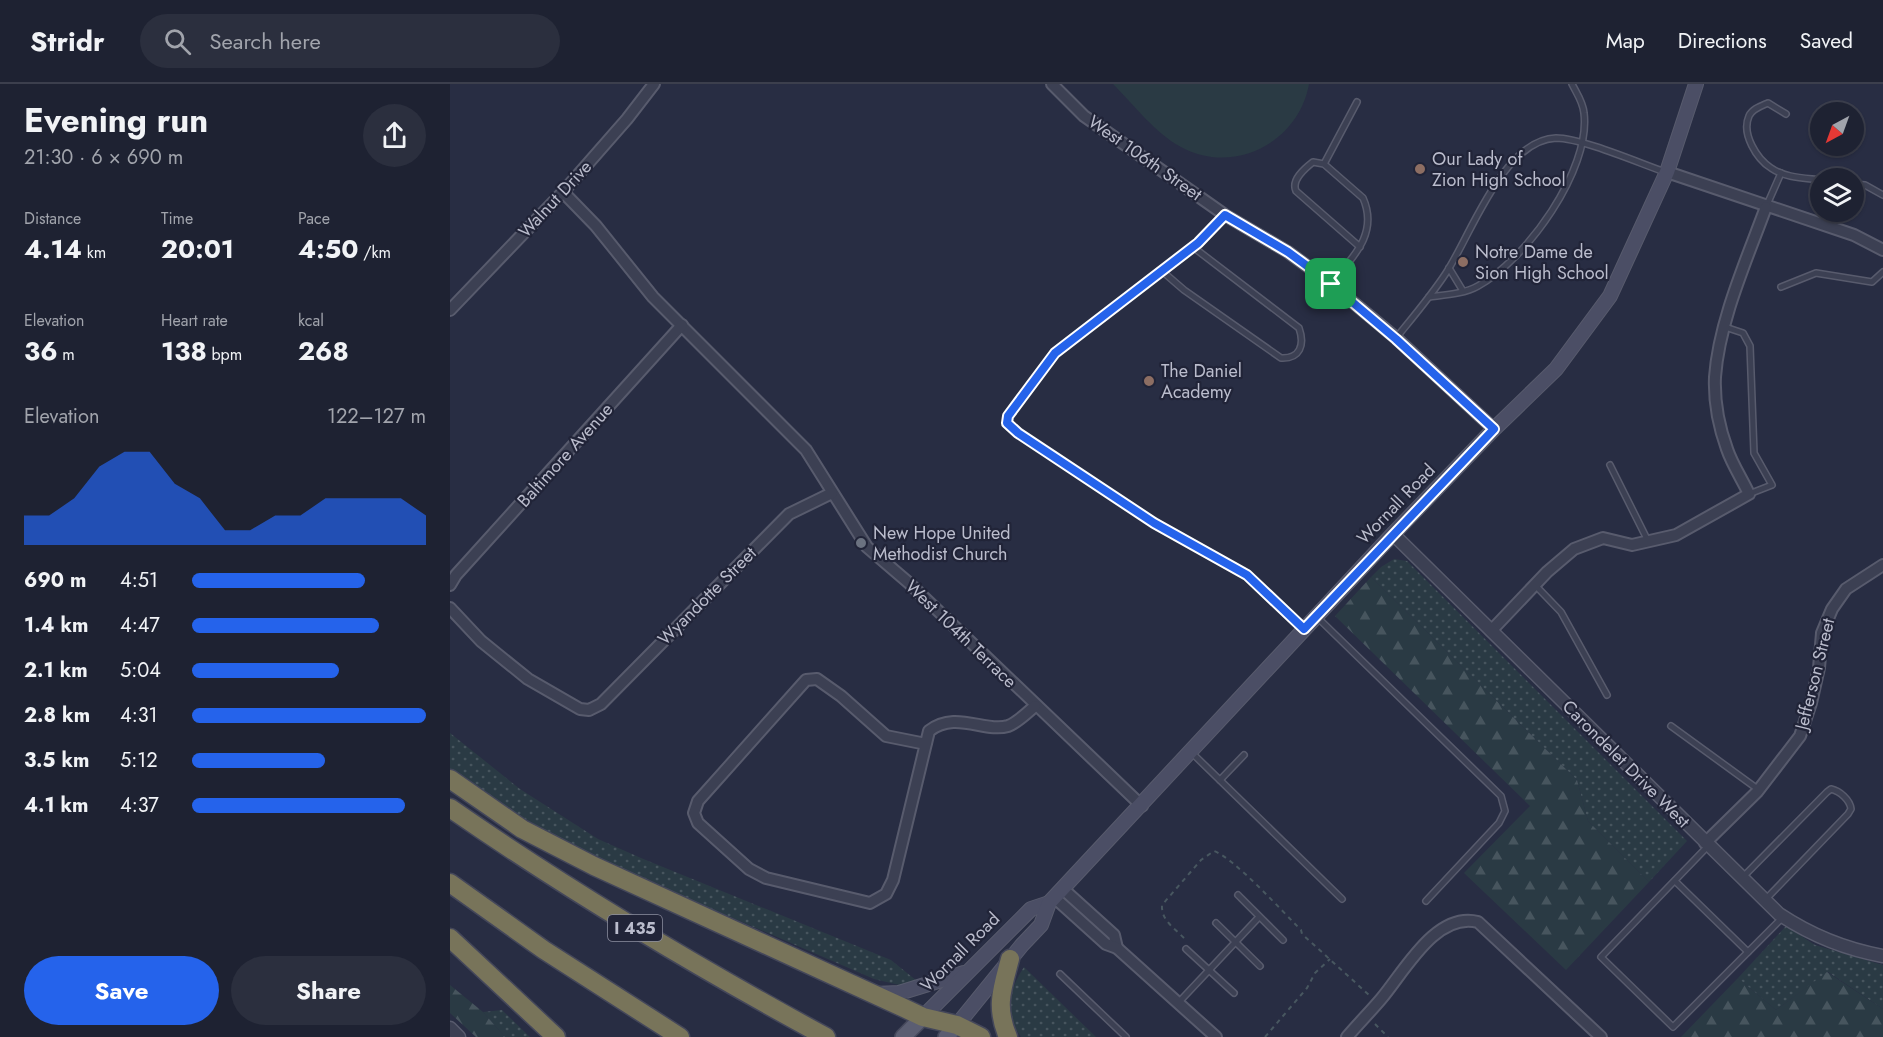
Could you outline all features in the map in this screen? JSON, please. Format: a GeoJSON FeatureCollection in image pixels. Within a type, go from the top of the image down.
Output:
{"type":"FeatureCollection","features":[{"type":"Feature","properties":{"kind":"highway"},"geometry":{"type":"LineString","coordinates":[[450,779],[522,829],[594,866],[951,1031],[981,1037]]}},
{"type":"Feature","properties":{"kind":"highway","name":"I 435"},"geometry":{"type":"LineString","coordinates":[[450,808],[570,889],[746,994],[826,1037]]}},
{"type":"Feature","properties":{"kind":"highway"},"geometry":{"type":"LineString","coordinates":[[450,883],[544,950],[680,1037]]}},
{"type":"Feature","properties":{"kind":"highway"},"geometry":{"type":"LineString","coordinates":[[450,938],[556,1037]]}},
{"type":"Feature","properties":{"kind":"highway"},"geometry":{"type":"LineString","coordinates":[[1008,1037],[1000,1010],[1001,994],[1010,959]]}},
{"type":"Feature","properties":{"kind":"main road","name":"Wornall Road"},"geometry":{"type":"LineString","coordinates":[[951,1031],[1041,925],[1056,897],[1393,534],[1494,429],[1556,369],[1610,296],[1667,172],[1696,84]]}},
{"type":"Feature","properties":{"kind":"main road","name":"Wornall Road"},"geometry":{"type":"LineString","coordinates":[[903,1037],[1031,909],[1056,897]]}},
{"type":"Feature","properties":{"kind":"main road"},"geometry":{"type":"LineString","coordinates":[[871,994],[899,993],[966,972]]}},
{"type":"Feature","properties":{"kind":"street","name":"Walnut Drive"},"geometry":{"type":"LineString","coordinates":[[450,310],[563,192],[627,119],[654,84]]}},
{"type":"Feature","properties":{"kind":"street","name":"West 106th Street"},"geometry":{"type":"LineString","coordinates":[[1052,84],[1084,116],[1225,215],[1288,252],[1331,284],[1396,339],[1494,429]]}},
{"type":"Feature","properties":{"kind":"street"},"geometry":{"type":"LineString","coordinates":[[1667,172],[1854,235],[1883,250]]}},
{"type":"Feature","properties":{"kind":"street","name":"West 104th Terrace"},"geometry":{"type":"LineString","coordinates":[[563,192],[596,226],[653,297],[806,450],[867,547],[909,583],[1142,806]]}},
{"type":"Feature","properties":{"kind":"street"},"geometry":{"type":"LineString","coordinates":[[1491,631],[1534,585],[1574,549],[1603,538],[1632,545],[1676,535],[1749,494],[1727,452],[1721,429],[1715,377],[1725,327],[1737,286],[1766,207]]}},
{"type":"Feature","properties":{"kind":"street","name":"Baltimore Avenue"},"geometry":{"type":"LineString","coordinates":[[450,585],[456,575],[682,326]]}},
{"type":"Feature","properties":{"kind":"street","name":"Wyandotte Street"},"geometry":{"type":"LineString","coordinates":[[450,608],[481,641],[528,679],[580,709],[589,710],[601,704],[789,514],[832,492]]}},
{"type":"Feature","properties":{"kind":"street","name":"Carondelet Drive West"},"geometry":{"type":"LineString","coordinates":[[1393,534],[1707,845],[1784,917],[1829,943],[1857,952],[1883,956]]}},
{"type":"Feature","properties":{"kind":"street","name":"Jefferson Street"},"geometry":{"type":"LineString","coordinates":[[1707,845],[1759,790],[1800,736],[1819,668],[1822,633],[1832,609],[1846,589],[1883,564]]}},
{"type":"Feature","properties":{"kind":"street"},"geometry":{"type":"LineString","coordinates":[[926,744],[885,736],[841,696],[818,679],[806,680],[698,801],[694,813],[698,823],[748,869],[766,878],[870,903],[885,894],[893,880],[926,744],[929,731],[936,725],[967,722],[1008,726],[1035,706]]}},
{"type":"Feature","properties":{"kind":"street"},"geometry":{"type":"LineString","coordinates":[[1056,897],[1114,934],[1117,948],[1216,1037]]}},
{"type":"Feature","properties":{"kind":"street"},"geometry":{"type":"LineString","coordinates":[[1347,1037],[1423,946],[1447,926],[1467,919],[1478,922],[1601,1037]]}},
{"type":"Feature","properties":{"kind":"street"},"geometry":{"type":"LineString","coordinates":[[450,1028],[459,1037]]}},
{"type":"Feature","properties":{"kind":"lane"},"geometry":{"type":"LineString","coordinates":[[1429,297],[1476,287],[1493,276],[1543,224],[1569,181],[1578,159],[1584,115],[1581,100],[1572,84]]}},
{"type":"Feature","properties":{"kind":"lane"},"geometry":{"type":"LineString","coordinates":[[1324,164],[1357,102]]}},
{"type":"Feature","properties":{"kind":"lane"},"geometry":{"type":"LineString","coordinates":[[1786,114],[1768,103],[1756,108],[1749,116],[1748,133],[1757,157],[1772,169],[1789,176],[1810,179]]}},
{"type":"Feature","properties":{"kind":"lane"},"geometry":{"type":"LineString","coordinates":[[1396,339],[1449,268],[1495,184],[1521,154],[1538,142],[1556,138],[1581,143],[1667,172]]}},
{"type":"Feature","properties":{"kind":"lane"},"geometry":{"type":"LineString","coordinates":[[1331,284],[1360,247],[1365,237],[1366,205],[1363,198],[1324,164],[1313,162],[1295,181],[1296,191],[1360,247]]}},
{"type":"Feature","properties":{"kind":"lane"},"geometry":{"type":"LineString","coordinates":[[1766,207],[1781,173]]}},
{"type":"Feature","properties":{"kind":"lane"},"geometry":{"type":"LineString","coordinates":[[1864,185],[1883,195]]}},
{"type":"Feature","properties":{"kind":"lane"},"geometry":{"type":"LineString","coordinates":[[1225,215],[1193,248],[1055,353],[1008,416],[1007,423],[1018,433],[1154,523],[1247,575],[1304,629]]}},
{"type":"Feature","properties":{"kind":"lane"},"geometry":{"type":"LineString","coordinates":[[1162,271],[1184,290],[1281,358],[1295,356],[1301,350],[1304,340],[1299,328],[1193,248]]}},
{"type":"Feature","properties":{"kind":"lane"},"geometry":{"type":"LineString","coordinates":[[1449,268],[1463,291]]}},
{"type":"Feature","properties":{"kind":"lane"},"geometry":{"type":"LineString","coordinates":[[1781,287],[1816,273],[1872,282],[1883,272]]}},
{"type":"Feature","properties":{"kind":"lane"},"geometry":{"type":"LineString","coordinates":[[1725,327],[1743,333],[1750,346],[1754,453],[1772,485],[1749,494]]}},
{"type":"Feature","properties":{"kind":"lane"},"geometry":{"type":"LineString","coordinates":[[1610,465],[1648,541]]}},
{"type":"Feature","properties":{"kind":"lane"},"geometry":{"type":"LineString","coordinates":[[1534,585],[1561,612],[1607,695]]}},
{"type":"Feature","properties":{"kind":"lane"},"geometry":{"type":"LineString","coordinates":[[1317,617],[1501,796],[1505,811],[1499,823],[1426,901]]}},
{"type":"Feature","properties":{"kind":"lane"},"geometry":{"type":"LineString","coordinates":[[1671,726],[1759,790]]}},
{"type":"Feature","properties":{"kind":"lane"},"geometry":{"type":"LineString","coordinates":[[1191,752],[1342,899]]}},
{"type":"Feature","properties":{"kind":"lane"},"geometry":{"type":"LineString","coordinates":[[1220,780],[1244,755]]}},
{"type":"Feature","properties":{"kind":"lane"},"geometry":{"type":"LineString","coordinates":[[1742,878],[1831,789],[1836,790],[1851,804],[1848,814],[1765,900]]}},
{"type":"Feature","properties":{"kind":"lane"},"geometry":{"type":"LineString","coordinates":[[1707,845],[1601,957],[1673,1027],[1784,917]]}},
{"type":"Feature","properties":{"kind":"lane"},"geometry":{"type":"LineString","coordinates":[[1675,881],[1748,952]]}},
{"type":"Feature","properties":{"kind":"lane"},"geometry":{"type":"LineString","coordinates":[[1238,895],[1283,940]]}},
{"type":"Feature","properties":{"kind":"lane"},"geometry":{"type":"LineString","coordinates":[[1179,1002],[1259,917]]}},
{"type":"Feature","properties":{"kind":"lane"},"geometry":{"type":"LineString","coordinates":[[1216,923],[1260,966]]}},
{"type":"Feature","properties":{"kind":"lane"},"geometry":{"type":"LineString","coordinates":[[1186,949],[1234,993]]}},
{"type":"Feature","properties":{"kind":"lane"},"geometry":{"type":"LineString","coordinates":[[1060,974],[1126,1037]]}},
{"type":"Feature","properties":{"kind":"path"},"geometry":{"type":"LineString","coordinates":[[1265,1037],[1307,988],[1315,973],[1330,959]]}},
{"type":"Feature","properties":{"kind":"path"},"geometry":{"type":"LineString","coordinates":[[1366,1016],[1388,1037]]}},
{"type":"Feature","properties":{"kind":"green space"},"geometry":{"type":"Polygon","coordinates":[[[1113,84],[1309,84],[1303,105],[1278,137],[1261,148],[1242,155],[1222,158],[1201,155],[1171,141],[1113,84]]]}},
{"type":"Feature","properties":{"kind":"green space"},"geometry":{"type":"Polygon","coordinates":[[[1394,559],[1407,561],[1687,841],[1649,882],[1588,821],[1577,780],[1371,577],[1394,559]]]}},
{"type":"Feature","properties":{"kind":"green space"},"geometry":{"type":"Polygon","coordinates":[[[1371,577],[1577,780],[1588,821],[1649,882],[1566,970],[1464,873],[1530,806],[1335,616],[1371,577]]]}},
{"type":"Feature","properties":{"kind":"green space"},"geometry":{"type":"Polygon","coordinates":[[[450,733],[520,789],[598,839],[891,960],[917,981],[899,985],[874,979],[601,861],[491,800],[450,773],[450,733]]]}},
{"type":"Feature","properties":{"kind":"green space"},"geometry":{"type":"Polygon","coordinates":[[[1786,926],[1815,945],[1883,965],[1883,1009],[1828,972],[1776,1010],[1738,978],[1786,926]]]}},
{"type":"Feature","properties":{"kind":"green space"},"geometry":{"type":"Polygon","coordinates":[[[1024,967],[1096,1037],[1021,1037],[1012,1019],[1010,1002],[1015,984],[1024,967]]]}},
{"type":"Feature","properties":{"kind":"green space"},"geometry":{"type":"Polygon","coordinates":[[[1827,972],[1883,1009],[1883,1037],[1681,1037],[1738,978],[1776,1010],[1827,972]]]}},
{"type":"Feature","properties":{"kind":"green space"},"geometry":{"type":"Polygon","coordinates":[[[450,985],[483,1012],[505,1037],[476,1037],[450,1013],[450,985]]]}},
{"type":"Feature","properties":{"kind":"green space"},"geometry":{"type":"Polygon","coordinates":[[[502,1010],[530,1037],[505,1037],[483,1012],[502,1010]]]}},
{"type":"Feature","properties":{"kind":"place","name":"Our Lady of Zion High School"},"geometry":{"type":"Point","coordinates":[1420,169]}},
{"type":"Feature","properties":{"kind":"place","name":"Notre Dame de Sion High School"},"geometry":{"type":"Point","coordinates":[1463,262]}},
{"type":"Feature","properties":{"kind":"place","name":"The Daniel Academy"},"geometry":{"type":"Point","coordinates":[1149,381]}},
{"type":"Feature","properties":{"kind":"place","name":"New Hope United Methodist Church"},"geometry":{"type":"Point","coordinates":[861,543]}},
{"type":"Feature","properties":{"kind":"route"},"geometry":{"type":"LineString","coordinates":[[1225,215],[1288,252],[1331,284],[1396,339],[1494,429],[1304,629],[1247,575],[1154,523],[1018,433],[1007,423],[1008,416],[1055,353],[1198,243],[1225,215]]}}]}
